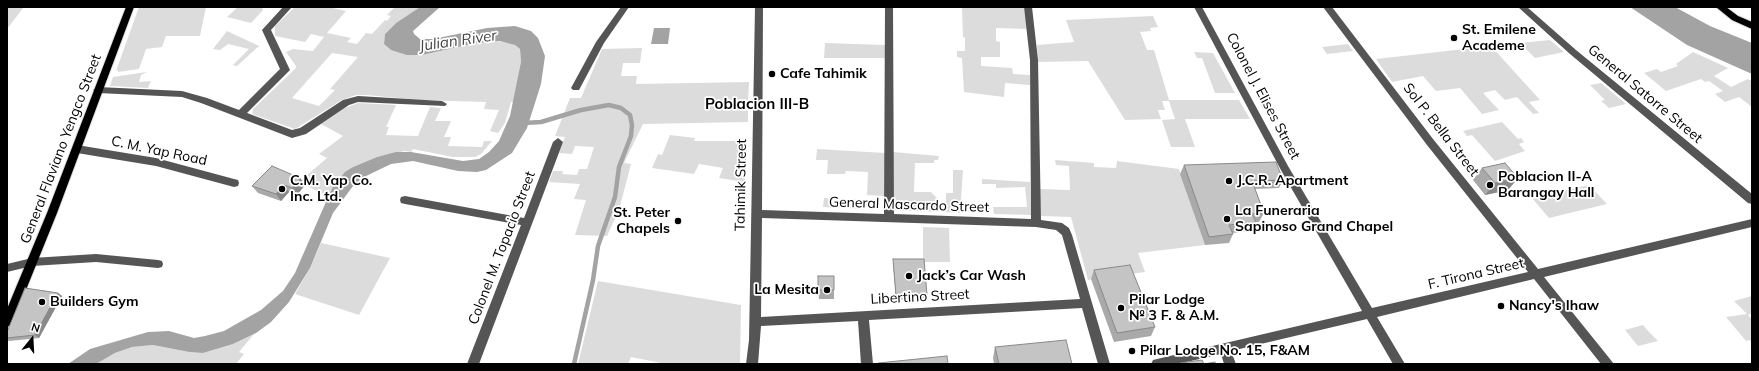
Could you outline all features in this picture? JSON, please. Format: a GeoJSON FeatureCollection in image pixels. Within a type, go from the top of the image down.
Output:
{"type":"FeatureCollection","features":[{"type":"Feature","properties":{"kind":"main road","name":"General Flaviano Yengco Street"},"geometry":{"type":"LineString","coordinates":[[7,322],[77,149],[130,7]]}},
{"type":"Feature","properties":{"kind":"main road"},"geometry":{"type":"LineString","coordinates":[[1720,7],[1735,18],[1752,26]]}},
{"type":"Feature","properties":{"kind":"street"},"geometry":{"type":"LineString","coordinates":[[240,114],[285,70],[266,30],[288,7]]}},
{"type":"Feature","properties":{"kind":"street"},"geometry":{"type":"LineString","coordinates":[[576,88],[600,42],[625,7]]}},
{"type":"Feature","properties":{"kind":"street","name":"Tahimik Street"},"geometry":{"type":"LineString","coordinates":[[752,364],[755,322],[759,7]]}},
{"type":"Feature","properties":{"kind":"street"},"geometry":{"type":"LineString","coordinates":[[889,7],[889,219]]}},
{"type":"Feature","properties":{"kind":"street"},"geometry":{"type":"LineString","coordinates":[[1028,7],[1034,60],[1036,223]]}},
{"type":"Feature","properties":{"kind":"street","name":"Colonel J. Elises Street"},"geometry":{"type":"LineString","coordinates":[[1198,7],[1245,96],[1399,364]]}},
{"type":"Feature","properties":{"kind":"street","name":"Sol P. Bella Street"},"geometry":{"type":"LineString","coordinates":[[1327,7],[1430,142],[1608,364]]}},
{"type":"Feature","properties":{"kind":"street","name":"General Satorre Street"},"geometry":{"type":"LineString","coordinates":[[1522,7],[1573,52],[1752,200]]}},
{"type":"Feature","properties":{"kind":"street"},"geometry":{"type":"LineString","coordinates":[[98,90],[182,94],[240,114],[290,134],[296,134],[303,131],[346,102],[358,99],[442,104]]}},
{"type":"Feature","properties":{"kind":"street","name":"Colonel M. Topacio Street"},"geometry":{"type":"LineString","coordinates":[[473,364],[526,222],[558,142]]}},
{"type":"Feature","properties":{"kind":"street","name":"C. M. Yap Road"},"geometry":{"type":"LineString","coordinates":[[77,149],[156,162],[234,183]]}},
{"type":"Feature","properties":{"kind":"street"},"geometry":{"type":"LineString","coordinates":[[405,200],[526,222]]}},
{"type":"Feature","properties":{"kind":"street","name":"General Mascardo Street"},"geometry":{"type":"LineString","coordinates":[[756,214],[1054,224],[1061,227],[1067,235],[1086,303]]}},
{"type":"Feature","properties":{"kind":"street","name":"F. Tirona Street"},"geometry":{"type":"LineString","coordinates":[[1157,364],[1370,315],[1752,223]]}},
{"type":"Feature","properties":{"kind":"street"},"geometry":{"type":"LineString","coordinates":[[7,268],[32,262],[109,259],[158,264]]}},
{"type":"Feature","properties":{"kind":"street"},"geometry":{"type":"LineString","coordinates":[[1086,303],[1104,364]]}},
{"type":"Feature","properties":{"kind":"street","name":"Libertino Street"},"geometry":{"type":"LineString","coordinates":[[755,322],[1086,303]]}},
{"type":"Feature","properties":{"kind":"street"},"geometry":{"type":"LineString","coordinates":[[863,316],[867,364]]}},
{"type":"Feature","properties":{"kind":"street"},"geometry":{"type":"LineString","coordinates":[[1224,348],[1230,364]]}},
{"type":"Feature","properties":{"kind":"shaded area"},"geometry":{"type":"Polygon","coordinates":[[[7,7],[24,7],[7,29],[7,7]]]}},
{"type":"Feature","properties":{"kind":"shaded area"},"geometry":{"type":"Polygon","coordinates":[[[139,7],[206,7],[200,36],[166,36],[162,47],[146,49],[139,69],[118,72],[118,70],[116,71],[139,7]]]}},
{"type":"Feature","properties":{"kind":"shaded area"},"geometry":{"type":"Polygon","coordinates":[[[238,7],[262,7],[263,10],[251,23],[227,17],[238,7]]]}},
{"type":"Feature","properties":{"kind":"shaded area"},"geometry":{"type":"Polygon","coordinates":[[[295,7],[328,7],[346,11],[327,33],[351,38],[347,42],[357,44],[366,33],[372,34],[385,20],[387,21],[391,16],[387,15],[395,7],[420,7],[396,23],[385,34],[384,44],[391,50],[422,55],[488,41],[508,42],[515,45],[520,49],[521,62],[514,102],[511,102],[505,123],[498,133],[490,131],[499,110],[484,109],[486,102],[418,100],[367,95],[356,95],[342,100],[295,129],[252,114],[253,109],[296,68],[286,52],[293,49],[313,51],[324,37],[311,34],[305,42],[275,36],[275,26],[295,7]],[[332,53],[292,98],[319,106],[335,90],[330,89],[358,57],[332,53]]]}},
{"type":"Feature","properties":{"kind":"shaded area"},"geometry":{"type":"Polygon","coordinates":[[[956,7],[1024,7],[1027,29],[996,28],[996,41],[1000,42],[1000,57],[981,57],[981,66],[1012,68],[1013,74],[1030,75],[1030,85],[1005,83],[1004,97],[964,92],[962,58],[957,57],[957,51],[965,51],[965,38],[963,37],[962,8],[956,7]]]}},
{"type":"Feature","properties":{"kind":"shaded area"},"geometry":{"type":"Polygon","coordinates":[[[1153,16],[1158,27],[1150,28],[1151,31],[1140,32],[1147,50],[1154,50],[1169,100],[1239,100],[1250,119],[1185,119],[1195,147],[1171,147],[1162,120],[1175,119],[1169,101],[1162,101],[1165,110],[1158,110],[1161,119],[1125,120],[1088,61],[1038,62],[1037,45],[1074,42],[1066,20],[1153,16]]]}},
{"type":"Feature","properties":{"kind":"shaded area"},"geometry":{"type":"Polygon","coordinates":[[[227,31],[259,46],[237,66],[233,65],[249,49],[228,44],[220,50],[213,49],[227,31]]]}},
{"type":"Feature","properties":{"kind":"shaded area"},"geometry":{"type":"Polygon","coordinates":[[[1550,40],[1564,52],[1535,58],[1520,43],[1550,40]]]}},
{"type":"Feature","properties":{"kind":"shaded area"},"geometry":{"type":"Polygon","coordinates":[[[825,43],[885,45],[885,58],[824,58],[825,43]]]}},
{"type":"Feature","properties":{"kind":"shaded area"},"geometry":{"type":"Polygon","coordinates":[[[1348,44],[1353,51],[1327,54],[1322,47],[1348,44]]]}},
{"type":"Feature","properties":{"kind":"shaded area"},"geometry":{"type":"Polygon","coordinates":[[[1491,46],[1540,100],[1529,102],[1539,113],[1533,114],[1517,97],[1505,100],[1495,90],[1483,93],[1499,110],[1482,114],[1460,88],[1436,91],[1423,76],[1392,82],[1376,59],[1491,46]]]}},
{"type":"Feature","properties":{"kind":"shaded area"},"geometry":{"type":"Polygon","coordinates":[[[642,48],[640,63],[623,63],[621,76],[637,76],[636,84],[749,82],[748,103],[745,105],[744,110],[748,111],[748,122],[643,124],[624,163],[631,164],[619,210],[607,236],[575,235],[586,200],[574,199],[580,184],[549,182],[553,171],[563,171],[562,174],[577,175],[579,169],[587,169],[594,147],[575,146],[572,154],[559,153],[565,137],[555,136],[570,98],[581,98],[602,49],[642,48]]]}},
{"type":"Feature","properties":{"kind":"shaded area"},"geometry":{"type":"Polygon","coordinates":[[[1194,52],[1213,53],[1235,93],[1215,93],[1202,58],[1197,58],[1194,52]]]}},
{"type":"Feature","properties":{"kind":"shaded area"},"geometry":{"type":"Polygon","coordinates":[[[1693,52],[1728,68],[1714,76],[1731,87],[1748,79],[1752,81],[1752,107],[1739,97],[1725,102],[1715,94],[1723,91],[1709,81],[1705,82],[1701,79],[1666,91],[1644,73],[1657,69],[1661,72],[1678,66],[1676,64],[1693,52]]]}},
{"type":"Feature","properties":{"kind":"shaded area"},"geometry":{"type":"Polygon","coordinates":[[[147,72],[141,75],[139,82],[151,81],[148,88],[110,86],[113,77],[147,72]]]}},
{"type":"Feature","properties":{"kind":"shaded area"},"geometry":{"type":"Polygon","coordinates":[[[1601,83],[1626,104],[1609,108],[1601,101],[1605,100],[1590,85],[1601,83]]]}},
{"type":"Feature","properties":{"kind":"shaded area"},"geometry":{"type":"Polygon","coordinates":[[[358,103],[396,105],[386,127],[389,127],[386,135],[418,136],[430,107],[441,108],[435,121],[451,121],[444,137],[451,137],[448,146],[482,147],[484,141],[492,141],[481,154],[475,157],[453,157],[413,149],[411,152],[405,151],[377,157],[353,167],[335,183],[327,196],[299,182],[327,158],[319,154],[343,136],[321,124],[345,108],[358,103]]]}},
{"type":"Feature","properties":{"kind":"shaded area"},"geometry":{"type":"Polygon","coordinates":[[[1502,122],[1518,139],[1521,138],[1524,142],[1519,144],[1525,151],[1495,161],[1472,135],[1467,136],[1463,131],[1502,122]]]}},
{"type":"Feature","properties":{"kind":"shaded area"},"geometry":{"type":"Polygon","coordinates":[[[670,135],[695,138],[694,141],[747,141],[745,182],[719,178],[723,168],[699,164],[694,174],[652,168],[658,154],[662,155],[670,135]]]}},
{"type":"Feature","properties":{"kind":"shaded area"},"geometry":{"type":"Polygon","coordinates":[[[817,149],[885,153],[884,196],[867,195],[868,172],[846,171],[845,174],[827,174],[828,160],[816,160],[817,149]]]}},
{"type":"Feature","properties":{"kind":"shaded area"},"geometry":{"type":"Polygon","coordinates":[[[893,152],[939,156],[938,160],[934,160],[934,163],[915,163],[914,192],[931,192],[938,199],[939,212],[894,210],[893,152]]]}},
{"type":"Feature","properties":{"kind":"shaded area"},"geometry":{"type":"Polygon","coordinates":[[[1055,160],[1094,163],[1094,167],[1116,168],[1117,161],[1179,169],[1205,245],[1138,253],[1145,272],[1088,280],[1071,217],[1041,216],[1039,189],[1070,190],[1069,166],[1056,165],[1055,160]]]}},
{"type":"Feature","properties":{"kind":"shaded area"},"geometry":{"type":"Polygon","coordinates":[[[953,170],[963,170],[960,213],[946,212],[946,193],[953,193],[953,170]]]}},
{"type":"Feature","properties":{"kind":"shaded area"},"geometry":{"type":"Polygon","coordinates":[[[982,179],[1030,182],[1031,215],[994,214],[993,207],[1027,207],[1025,187],[996,188],[996,184],[982,184],[982,179]]]}},
{"type":"Feature","properties":{"kind":"shaded area"},"geometry":{"type":"Polygon","coordinates":[[[1589,185],[1607,204],[1549,218],[1532,198],[1589,185]]]}},
{"type":"Feature","properties":{"kind":"shaded area"},"geometry":{"type":"Polygon","coordinates":[[[824,198],[866,200],[866,209],[823,207],[824,198]]]}},
{"type":"Feature","properties":{"kind":"shaded area"},"geometry":{"type":"Polygon","coordinates":[[[923,227],[949,228],[950,262],[923,262],[923,227]]]}},
{"type":"Feature","properties":{"kind":"shaded area"},"geometry":{"type":"Polygon","coordinates":[[[321,243],[390,258],[359,315],[295,294],[310,268],[321,243]]]}},
{"type":"Feature","properties":{"kind":"shaded area"},"geometry":{"type":"Polygon","coordinates":[[[598,281],[741,305],[740,364],[666,364],[631,357],[628,364],[578,364],[598,281]]]}},
{"type":"Feature","properties":{"kind":"shaded area"},"geometry":{"type":"Polygon","coordinates":[[[1752,296],[1752,313],[1748,315],[1752,320],[1752,343],[1750,340],[1746,341],[1726,317],[1747,314],[1734,301],[1752,296]]]}},
{"type":"Feature","properties":{"kind":"shaded area"},"geometry":{"type":"Polygon","coordinates":[[[1643,325],[1658,341],[1638,346],[1625,330],[1643,325]]]}},
{"type":"Feature","properties":{"kind":"shaded area"},"geometry":{"type":"Polygon","coordinates":[[[254,334],[239,352],[244,354],[236,364],[96,364],[115,353],[132,347],[153,345],[189,352],[203,353],[233,344],[254,334]]]}},
{"type":"Feature","properties":{"kind":"water","name":"Julian River"},"geometry":{"type":"Polygon","coordinates":[[[420,7],[440,7],[413,31],[414,34],[420,39],[433,39],[487,28],[515,26],[531,31],[538,38],[545,56],[541,84],[527,128],[512,153],[486,170],[477,172],[458,171],[413,161],[391,164],[364,177],[353,186],[333,213],[310,268],[289,302],[271,322],[256,333],[233,344],[203,353],[189,352],[153,345],[132,347],[115,353],[96,364],[68,364],[90,349],[148,332],[169,331],[194,338],[224,331],[261,310],[283,291],[295,273],[332,188],[345,172],[353,167],[377,157],[396,152],[411,152],[463,161],[479,159],[489,152],[499,141],[510,116],[521,62],[520,49],[515,45],[500,41],[477,43],[422,55],[407,55],[391,50],[384,44],[385,34],[396,23],[420,7]]]}},
{"type":"Feature","properties":{"kind":"water"},"geometry":{"type":"Polygon","coordinates":[[[1630,7],[1675,7],[1710,26],[1752,43],[1752,74],[1687,45],[1630,7]]]}},
{"type":"Feature","properties":{"kind":"water"},"geometry":{"type":"Polygon","coordinates":[[[654,28],[670,28],[668,44],[651,44],[654,28]]]}},
{"type":"Feature","properties":{"kind":"building"},"geometry":{"type":"Polygon","coordinates":[[[1276,162],[1283,180],[1252,181],[1264,213],[1252,214],[1256,222],[1229,225],[1233,234],[1209,237],[1184,165],[1276,162]]]}},
{"type":"Feature","properties":{"kind":"building"},"geometry":{"type":"Polygon","coordinates":[[[1505,163],[1518,178],[1495,183],[1482,168],[1505,163]]]}},
{"type":"Feature","properties":{"kind":"building"},"geometry":{"type":"Polygon","coordinates":[[[272,166],[300,178],[292,188],[284,185],[276,194],[252,186],[272,166]]]}},
{"type":"Feature","properties":{"kind":"building","name":"Jack’s Car Wash"},"geometry":{"type":"Polygon","coordinates":[[[893,259],[924,259],[927,295],[896,296],[893,259]]]}},
{"type":"Feature","properties":{"kind":"building","name":"Pilar Lodge № 3 F. & A.M."},"geometry":{"type":"Polygon","coordinates":[[[1130,265],[1155,327],[1117,333],[1094,270],[1130,265]]]}},
{"type":"Feature","properties":{"kind":"building"},"geometry":{"type":"Polygon","coordinates":[[[818,276],[834,276],[834,290],[818,290],[818,276]]]}},
{"type":"Feature","properties":{"kind":"building"},"geometry":{"type":"Polygon","coordinates":[[[25,288],[58,293],[35,335],[7,338],[7,332],[25,288]]]}},
{"type":"Feature","properties":{"kind":"building"},"geometry":{"type":"Polygon","coordinates":[[[1066,340],[1072,364],[999,364],[995,347],[1066,340]]]}},
{"type":"Feature","properties":{"kind":"building"},"geometry":{"type":"Polygon","coordinates":[[[947,356],[948,364],[878,364],[878,363],[947,356]]]}},
{"type":"Feature","properties":{"kind":"building"},"geometry":{"type":"Polygon","coordinates":[[[1202,360],[1204,364],[1180,363],[1202,360]]]}},
{"type":"Feature","properties":{"kind":"building"},"geometry":{"type":"Polygon","coordinates":[[[1215,362],[1216,364],[1204,364],[1215,362]]]}},
{"type":"Feature","properties":{"kind":"waterway"},"geometry":{"type":"LineString","coordinates":[[524,123],[541,122],[581,110],[609,105],[621,108],[630,115],[632,125],[631,136],[619,167],[615,197],[598,246],[593,280],[574,364]]}},
{"type":"Feature","properties":{"kind":"place","name":"St. Emilene Academe"},"geometry":{"type":"Point","coordinates":[1454,38]}},
{"type":"Feature","properties":{"kind":"place","name":"Cafe Tahimik"},"geometry":{"type":"Point","coordinates":[772,74]}},
{"type":"Feature","properties":{"kind":"place","name":"J.C.R. Apartment"},"geometry":{"type":"Point","coordinates":[1229,181]}},
{"type":"Feature","properties":{"kind":"place","name":"Poblacion II-A Barangay Hall"},"geometry":{"type":"Point","coordinates":[1490,185]}},
{"type":"Feature","properties":{"kind":"place","name":"C.M. Yap Co. Inc. Ltd."},"geometry":{"type":"Point","coordinates":[282,189]}},
{"type":"Feature","properties":{"kind":"place","name":"La Funeraria Sapinoso Grand Chapel"},"geometry":{"type":"Point","coordinates":[1227,219]}},
{"type":"Feature","properties":{"kind":"place","name":"St. Peter Chapels"},"geometry":{"type":"Point","coordinates":[678,221]}},
{"type":"Feature","properties":{"kind":"place","name":"Jack’s Car Wash"},"geometry":{"type":"Point","coordinates":[909,276]}},
{"type":"Feature","properties":{"kind":"place","name":"La Mesita"},"geometry":{"type":"Point","coordinates":[827,290]}},
{"type":"Feature","properties":{"kind":"place","name":"Builders Gym"},"geometry":{"type":"Point","coordinates":[42,302]}},
{"type":"Feature","properties":{"kind":"place","name":"Nancy's Ihaw"},"geometry":{"type":"Point","coordinates":[1501,306]}},
{"type":"Feature","properties":{"kind":"place","name":"Pilar Lodge № 3 F. & A.M."},"geometry":{"type":"Point","coordinates":[1121,308]}},
{"type":"Feature","properties":{"kind":"place","name":"Pilar Lodge No. 15, F&AM"},"geometry":{"type":"Point","coordinates":[1132,351]}},
{"type":"Feature","properties":{"kind":"district","name":"Poblacion III-B"},"geometry":{"type":"Point","coordinates":[757,104]}}]}
